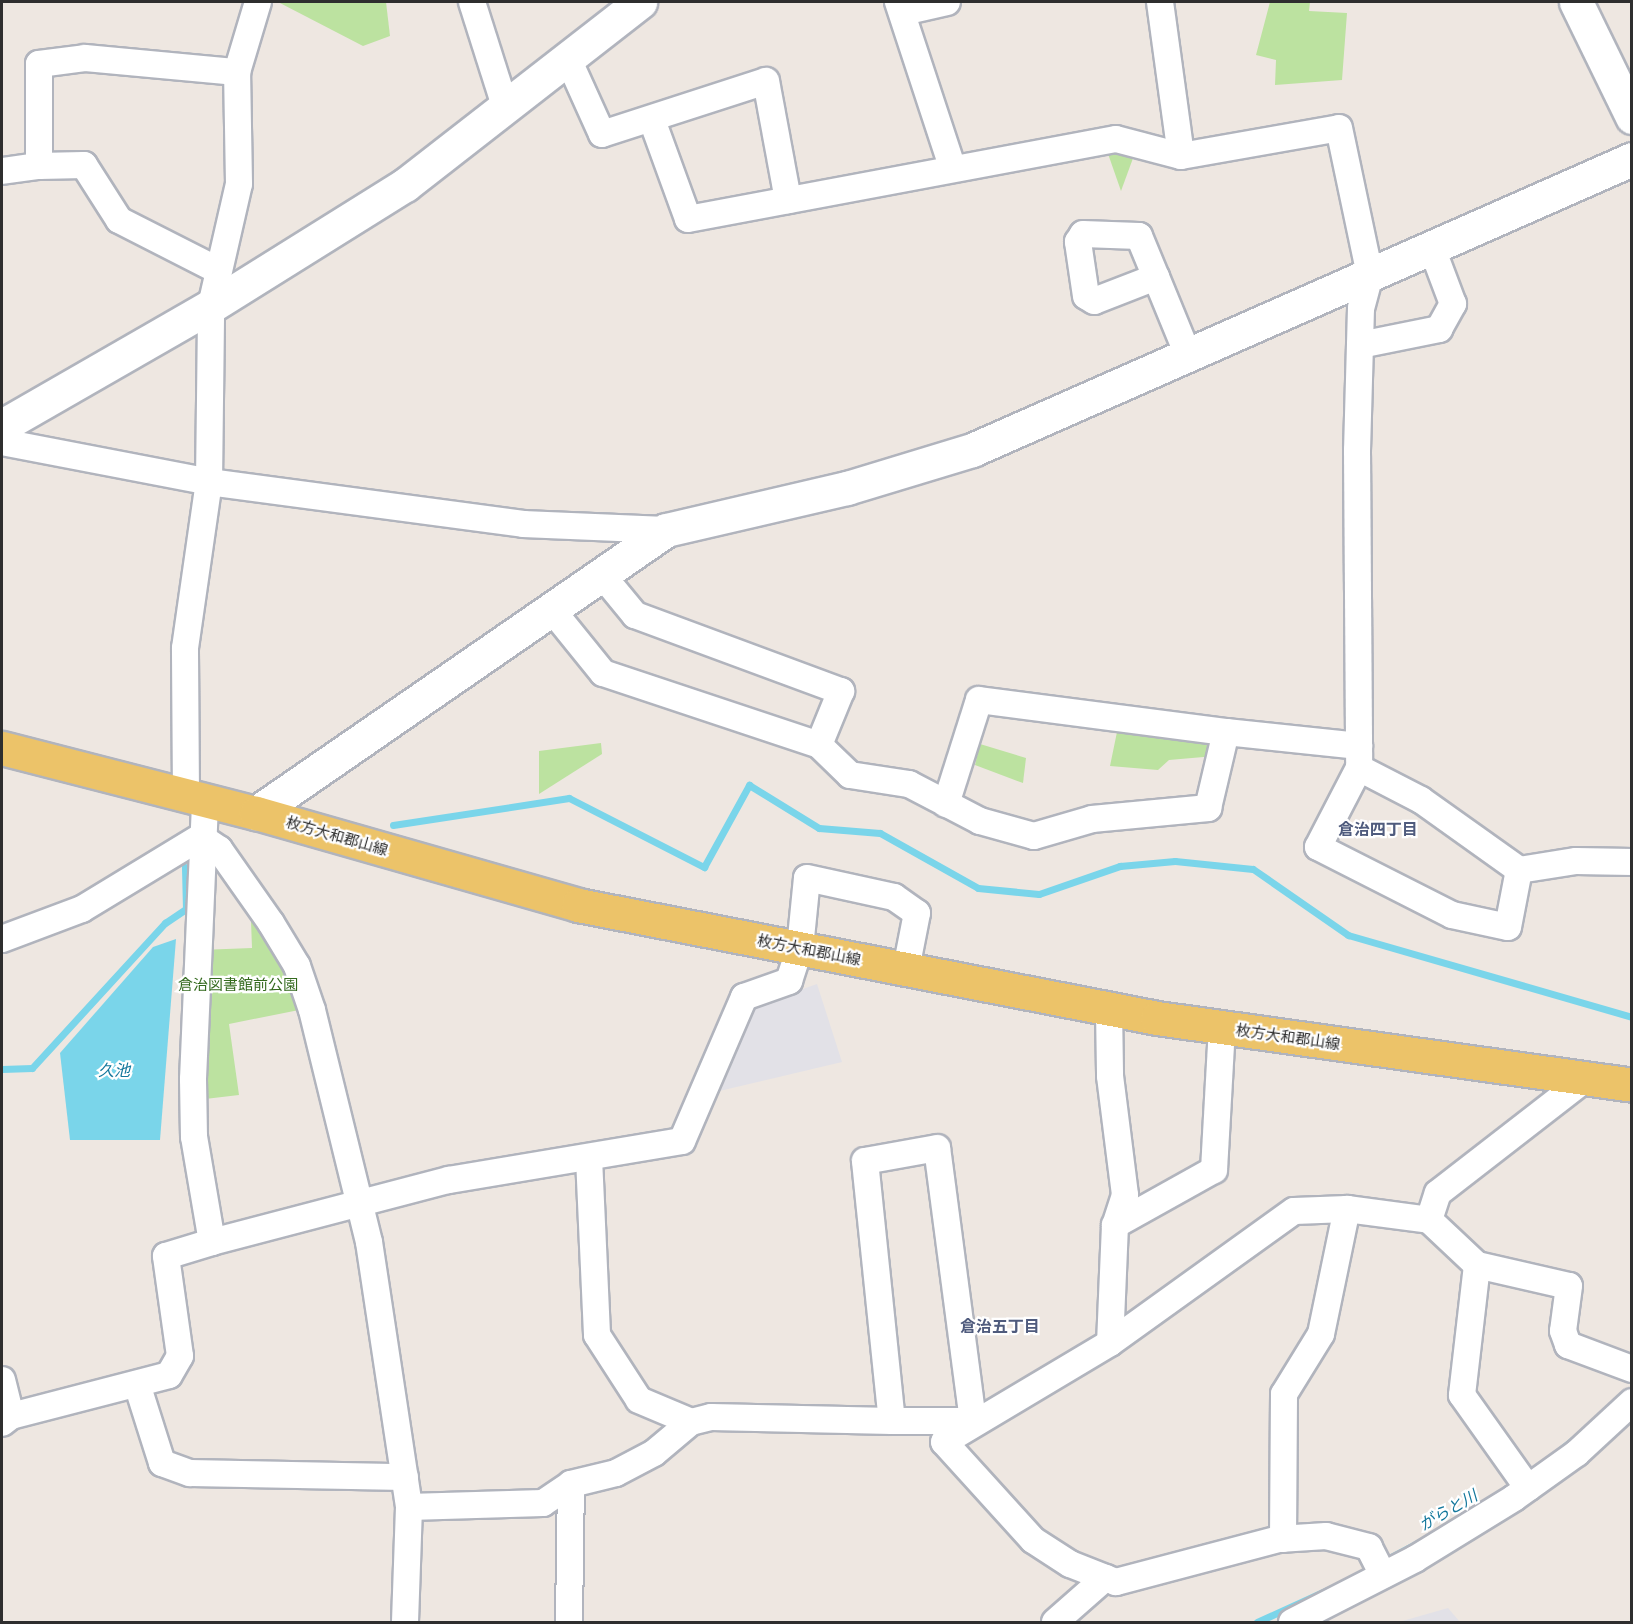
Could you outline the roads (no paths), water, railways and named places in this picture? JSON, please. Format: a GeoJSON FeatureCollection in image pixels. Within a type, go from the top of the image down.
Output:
{"type":"FeatureCollection","features":[{"type":"Feature","properties":{"kind":"main road","name":"枚方大和郡山線"},"geometry":{"type":"LineString","coordinates":[[2,748],[256,813],[579,905],[1109,1009],[1222,1028],[1632,1085]]}},
{"type":"Feature","properties":{"kind":"street"},"geometry":{"type":"LineString","coordinates":[[212,1242],[194,1137],[201,837],[185,648],[209,482],[211,306],[217,270],[239,184],[237,72],[258,2]]}},
{"type":"Feature","properties":{"kind":"street"},"geometry":{"type":"LineString","coordinates":[[472,2],[506,109]]}},
{"type":"Feature","properties":{"kind":"street"},"geometry":{"type":"LineString","coordinates":[[2,426],[211,306],[405,185],[569,61],[640,2]]}},
{"type":"Feature","properties":{"kind":"street"},"geometry":{"type":"LineString","coordinates":[[946,2],[901,7],[952,166]]}},
{"type":"Feature","properties":{"kind":"street"},"geometry":{"type":"LineString","coordinates":[[1160,2],[1181,156]]}},
{"type":"Feature","properties":{"kind":"street"},"geometry":{"type":"LineString","coordinates":[[1576,2],[1632,117]]}},
{"type":"Feature","properties":{"kind":"street"},"geometry":{"type":"LineString","coordinates":[[39,166],[39,64],[86,58],[237,72]]}},
{"type":"Feature","properties":{"kind":"street"},"geometry":{"type":"LineString","coordinates":[[569,61],[602,134],[652,120],[766,81],[788,200]]}},
{"type":"Feature","properties":{"kind":"street"},"geometry":{"type":"LineString","coordinates":[[652,120],[688,219],[952,166],[1116,139],[1181,156],[1339,128],[1370,275],[1361,308],[1360,345],[1359,757],[1318,847],[1452,915],[1508,927],[1519,870]]}},
{"type":"Feature","properties":{"kind":"street"},"geometry":{"type":"LineString","coordinates":[[2,442],[209,482],[523,524],[666,530],[847,488],[972,450],[1632,159]]}},
{"type":"Feature","properties":{"kind":"street"},"geometry":{"type":"LineString","coordinates":[[2,171],[39,166],[84,165],[119,220],[217,270]]}},
{"type":"Feature","properties":{"kind":"street"},"geometry":{"type":"LineString","coordinates":[[1360,345],[1439,329],[1453,304],[1432,248]]}},
{"type":"Feature","properties":{"kind":"street"},"geometry":{"type":"LineString","coordinates":[[1156,277],[1188,355]]}},
{"type":"Feature","properties":{"kind":"street"},"geometry":{"type":"LineString","coordinates":[[256,813],[666,530]]}},
{"type":"Feature","properties":{"kind":"street"},"geometry":{"type":"LineString","coordinates":[[602,575],[635,615],[840,692],[819,745]]}},
{"type":"Feature","properties":{"kind":"street"},"geometry":{"type":"LineString","coordinates":[[552,610],[603,673],[819,745],[850,775],[909,784],[980,821],[1034,836],[1092,819],[1208,808],[1226,732]]}},
{"type":"Feature","properties":{"kind":"street"},"geometry":{"type":"LineString","coordinates":[[946,804],[979,700],[1226,732],[1359,757],[1519,870],[1576,861],[1632,862]]}},
{"type":"Feature","properties":{"kind":"street"},"geometry":{"type":"LineString","coordinates":[[2,939],[82,909],[201,837]]}},
{"type":"Feature","properties":{"kind":"street"},"geometry":{"type":"LineString","coordinates":[[201,837],[219,849],[297,966],[338,1106],[358,1206],[409,1507],[405,1623]]}},
{"type":"Feature","properties":{"kind":"street"},"geometry":{"type":"LineString","coordinates":[[2,1380],[6,1420],[169,1375],[180,1356],[166,1256],[449,1180],[682,1141],[744,997],[789,981],[800,948],[807,878],[894,897],[917,913],[906,969]]}},
{"type":"Feature","properties":{"kind":"street"},"geometry":{"type":"LineString","coordinates":[[1109,1009],[1110,1076],[1125,1195],[1115,1224],[1110,1343]]}},
{"type":"Feature","properties":{"kind":"street"},"geometry":{"type":"LineString","coordinates":[[1115,1224],[1214,1170],[1222,1028]]}},
{"type":"Feature","properties":{"kind":"street"},"geometry":{"type":"LineString","coordinates":[[1429,1220],[1438,1192],[1586,1078]]}},
{"type":"Feature","properties":{"kind":"street"},"geometry":{"type":"LineString","coordinates":[[892,1421],[865,1161],[937,1148],[973,1421]]}},
{"type":"Feature","properties":{"kind":"street"},"geometry":{"type":"LineString","coordinates":[[589,1158],[597,1335],[639,1400],[692,1422]]}},
{"type":"Feature","properties":{"kind":"street"},"geometry":{"type":"LineString","coordinates":[[1283,1539],[1284,1394],[1321,1334],[1347,1209]]}},
{"type":"Feature","properties":{"kind":"street"},"geometry":{"type":"LineString","coordinates":[[1378,1566],[1369,1547],[1326,1536],[1283,1539],[1151,1576],[1116,1582],[1070,1564],[1033,1540],[944,1442],[973,1421],[1037,1391],[1110,1343],[1294,1210],[1347,1209],[1429,1220],[1477,1265],[1569,1286],[1563,1331],[1568,1345],[1632,1369]]}},
{"type":"Feature","properties":{"kind":"street"},"geometry":{"type":"LineString","coordinates":[[1477,1265],[1462,1395],[1524,1483]]}},
{"type":"Feature","properties":{"kind":"street"},"geometry":{"type":"LineString","coordinates":[[137,1384],[162,1462],[190,1473],[405,1477]]}},
{"type":"Feature","properties":{"kind":"street"},"geometry":{"type":"LineString","coordinates":[[1292,1623],[1378,1566],[1577,1453],[1632,1402]]}},
{"type":"Feature","properties":{"kind":"street"},"geometry":{"type":"LineString","coordinates":[[409,1507],[543,1503],[571,1484],[616,1473],[654,1453],[692,1422],[711,1417],[973,1421]]}},
{"type":"Feature","properties":{"kind":"street"},"geometry":{"type":"LineString","coordinates":[[569,1623],[571,1484]]}},
{"type":"Feature","properties":{"kind":"street"},"geometry":{"type":"LineString","coordinates":[[1054,1623],[1105,1578]]}},
{"type":"Feature","properties":{"kind":"water","name":"久池"},"geometry":{"type":"Polygon","coordinates":[[[176,939],[160,1140],[70,1140],[60,1053],[153,947],[176,939]]]}},
{"type":"Feature","properties":{"kind":"waterway"},"geometry":{"type":"LineString","coordinates":[[393,825],[569,798],[704,867],[749,785],[819,828],[880,833],[978,888],[1039,894],[1120,866],[1175,861],[1253,869],[1348,935],[1632,1017]]}},
{"type":"Feature","properties":{"kind":"waterway"},"geometry":{"type":"LineString","coordinates":[[2,1069],[32,1068],[165,923],[186,909],[185,867]]}},
{"type":"Feature","properties":{"kind":"waterway","name":"がらと川"},"geometry":{"type":"LineString","coordinates":[[1560,1450],[1582,1432]]}},
{"type":"Feature","properties":{"kind":"waterway","name":"がらと川"},"geometry":{"type":"LineString","coordinates":[[1391,1557],[1421,1541]]}},
{"type":"Feature","properties":{"kind":"waterway","name":"がらと川"},"geometry":{"type":"LineString","coordinates":[[1257,1622],[1336,1586]]}},
{"type":"Feature","properties":{"kind":"district","name":"倉治四丁目"},"geometry":{"type":"Point","coordinates":[1378,829]}},
{"type":"Feature","properties":{"kind":"district","name":"倉治五丁目"},"geometry":{"type":"Point","coordinates":[1000,1326]}},
{"type":"Feature","properties":{"kind":"park label","name":"倉治図書館前公園"},"geometry":{"type":"Point","coordinates":[238,985]}}]}
